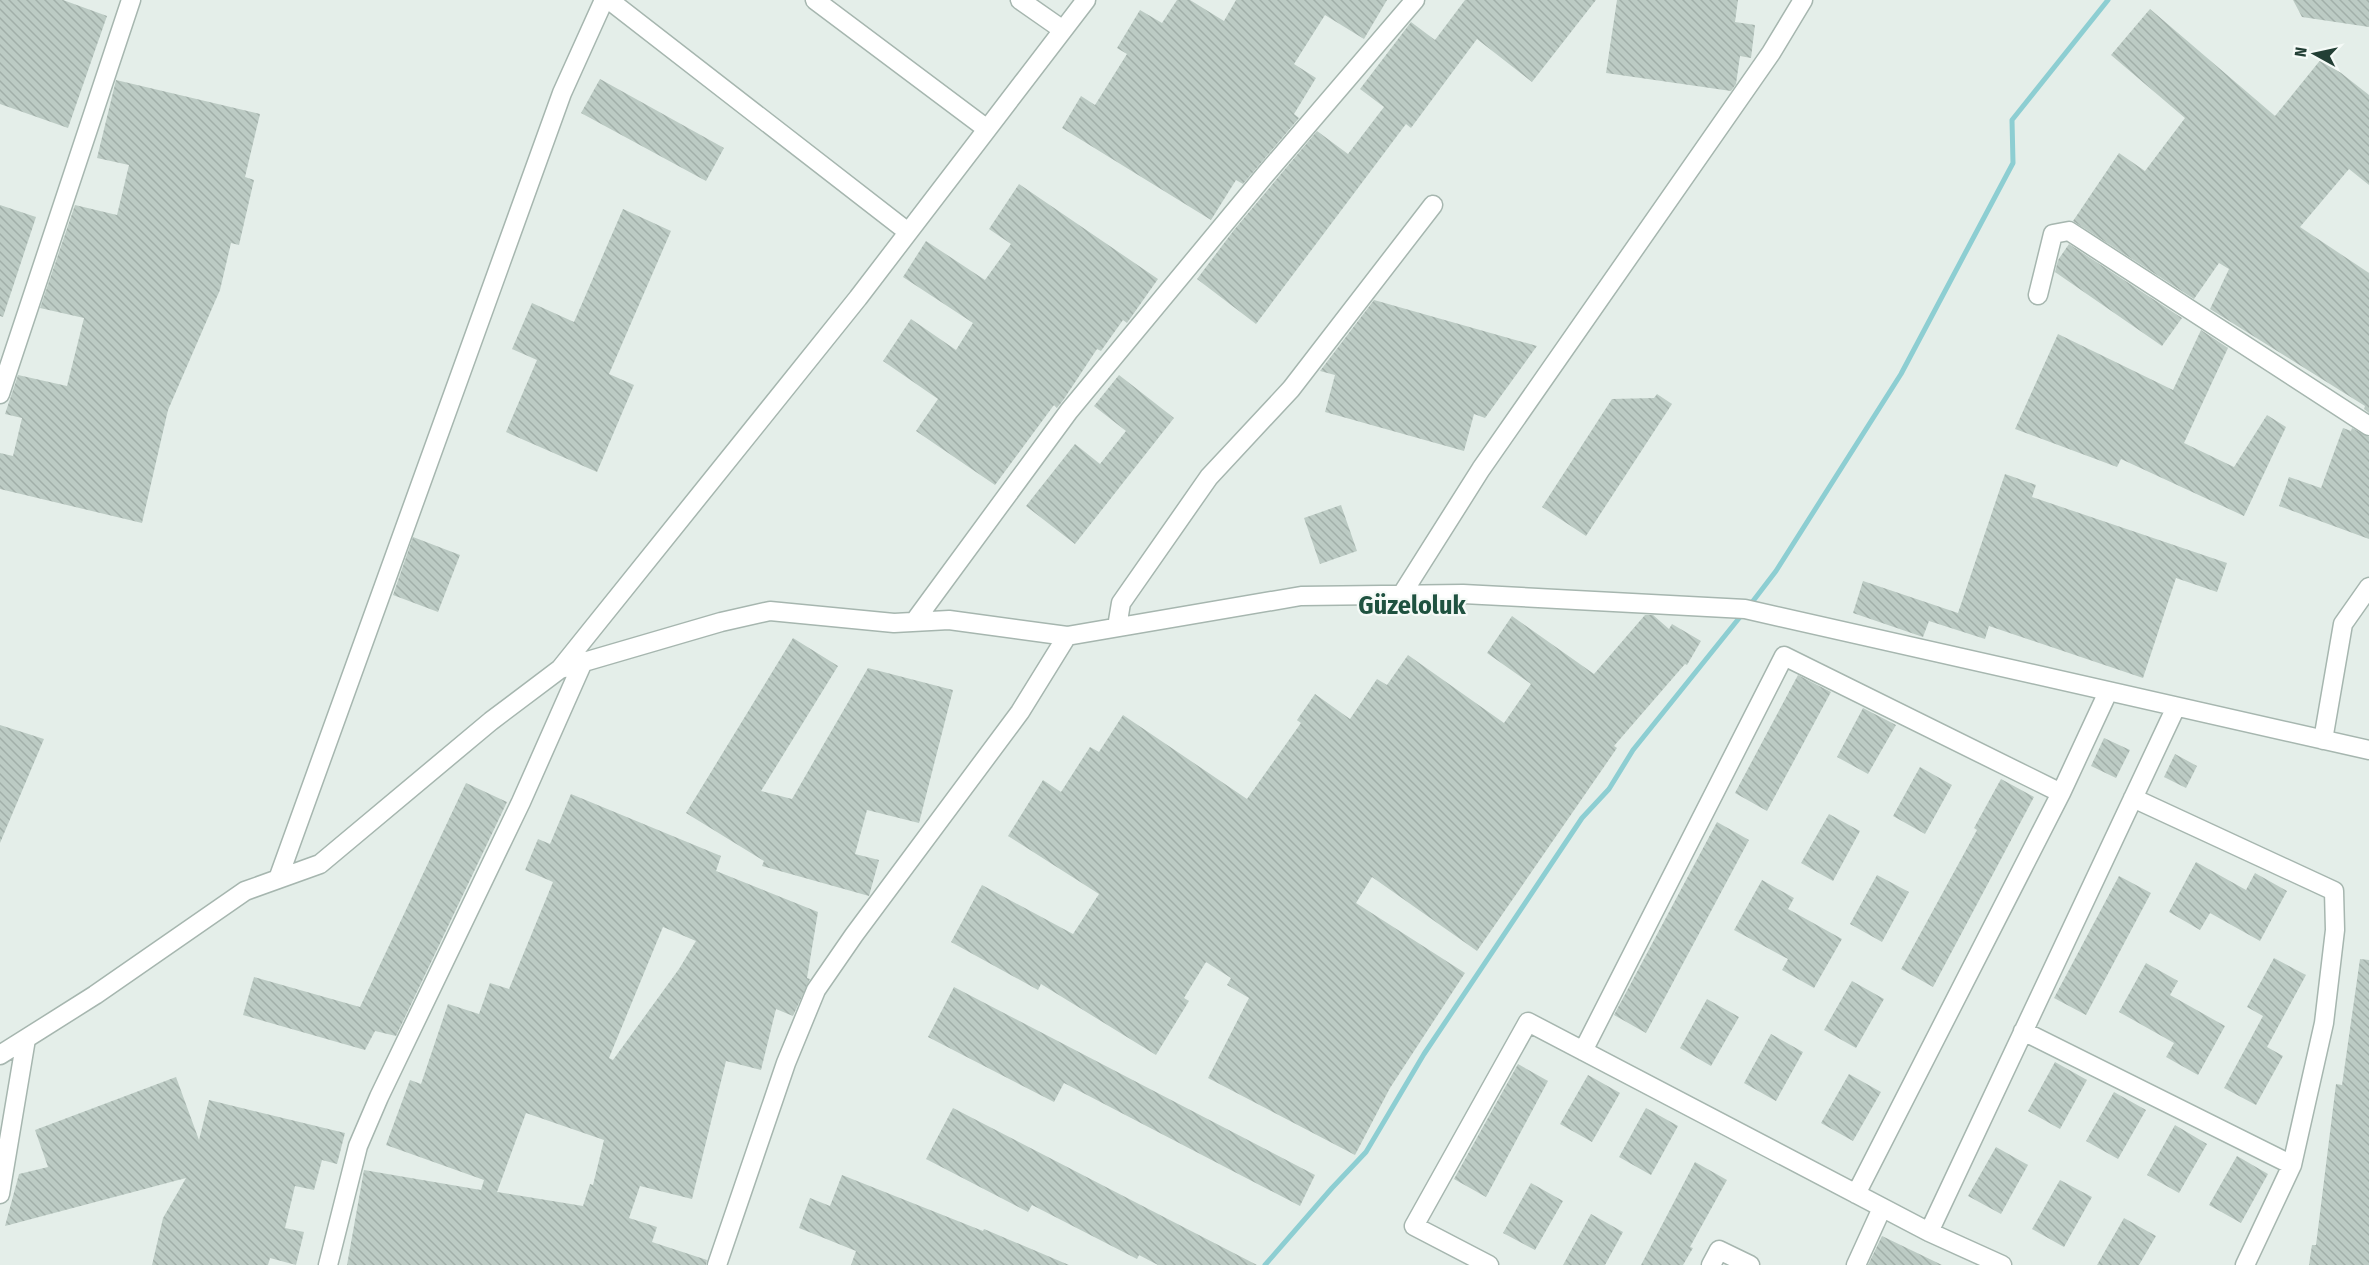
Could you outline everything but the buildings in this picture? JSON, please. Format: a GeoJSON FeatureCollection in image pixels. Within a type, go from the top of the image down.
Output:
{"type":"FeatureCollection","features":[{"type":"Feature","properties":{"kind":"street"},"geometry":{"type":"LineString","coordinates":[[0,394],[131,0]]}},
{"type":"Feature","properties":{"kind":"street"},"geometry":{"type":"LineString","coordinates":[[278,879],[562,93],[604,0]]}},
{"type":"Feature","properties":{"kind":"street"},"geometry":{"type":"LineString","coordinates":[[609,0],[908,232]]}},
{"type":"Feature","properties":{"kind":"street"},"geometry":{"type":"LineString","coordinates":[[815,0],[987,129]]}},
{"type":"Feature","properties":{"kind":"street"},"geometry":{"type":"LineString","coordinates":[[1020,0],[1063,30]]}},
{"type":"Feature","properties":{"kind":"street"},"geometry":{"type":"LineString","coordinates":[[0,1055],[95,995],[245,891],[320,864],[491,722],[560,669],[908,232],[1086,0]]}},
{"type":"Feature","properties":{"kind":"street"},"geometry":{"type":"LineString","coordinates":[[914,622],[1070,411],[1272,167],[1415,0]]}},
{"type":"Feature","properties":{"kind":"street"},"geometry":{"type":"LineString","coordinates":[[1402,594],[1481,469],[1771,53],[1803,0]]}},
{"type":"Feature","properties":{"kind":"street"},"geometry":{"type":"LineString","coordinates":[[1117,627],[1121,603],[1209,477],[1291,389],[1433,205]]}},
{"type":"Feature","properties":{"kind":"street"},"geometry":{"type":"LineString","coordinates":[[2038,295],[2053,234],[2069,231],[2369,426]]}},
{"type":"Feature","properties":{"kind":"street"},"geometry":{"type":"LineString","coordinates":[[2323,740],[2343,624],[2369,587]]}},
{"type":"Feature","properties":{"kind":"street"},"geometry":{"type":"LineString","coordinates":[[560,669],[722,622],[770,611],[894,623],[949,620],[1067,636],[1301,596],[1463,594],[1752,610],[2369,750]]}},
{"type":"Feature","properties":{"kind":"street"},"geometry":{"type":"LineString","coordinates":[[717,1265],[786,1063],[816,990],[854,935],[1020,712],[1067,636]]}},
{"type":"Feature","properties":{"kind":"street"},"geometry":{"type":"LineString","coordinates":[[1583,1051],[1784,656],[2061,793]]}},
{"type":"Feature","properties":{"kind":"street"},"geometry":{"type":"LineString","coordinates":[[328,1265],[358,1146],[379,1096],[521,802],[583,662]]}},
{"type":"Feature","properties":{"kind":"street"},"geometry":{"type":"LineString","coordinates":[[1856,1194],[2061,793],[2108,692]]}},
{"type":"Feature","properties":{"kind":"street"},"geometry":{"type":"LineString","coordinates":[[1929,1232],[2176,707]]}},
{"type":"Feature","properties":{"kind":"street"},"geometry":{"type":"LineString","coordinates":[[2133,798],[2334,891],[2336,930],[2324,1023],[2292,1165],[2246,1265]]}},
{"type":"Feature","properties":{"kind":"street"},"geometry":{"type":"LineString","coordinates":[[1489,1265],[1414,1226],[1528,1023],[1929,1232],[2002,1265]]}},
{"type":"Feature","properties":{"kind":"street"},"geometry":{"type":"LineString","coordinates":[[2023,1031],[2292,1165]]}},
{"type":"Feature","properties":{"kind":"street"},"geometry":{"type":"LineString","coordinates":[[0,1194],[26,1039]]}},
{"type":"Feature","properties":{"kind":"street"},"geometry":{"type":"LineString","coordinates":[[1856,1265],[1882,1208]]}},
{"type":"Feature","properties":{"kind":"street"},"geometry":{"type":"LineString","coordinates":[[1711,1265],[1719,1250],[1750,1265]]}},
{"type":"Feature","properties":{"kind":"waterway"},"geometry":{"type":"LineString","coordinates":[[1750,605],[1776,571],[1901,374],[2013,163],[2012,120],[2108,0]]}},
{"type":"Feature","properties":{"kind":"waterway"},"geometry":{"type":"LineString","coordinates":[[1265,1265],[1366,1152],[1424,1054],[1582,818],[1609,789],[1633,750],[1744,612]]}},
{"type":"Feature","properties":{"kind":"district","name":"Güzeloluk"},"geometry":{"type":"Point","coordinates":[1412,605]}}]}
